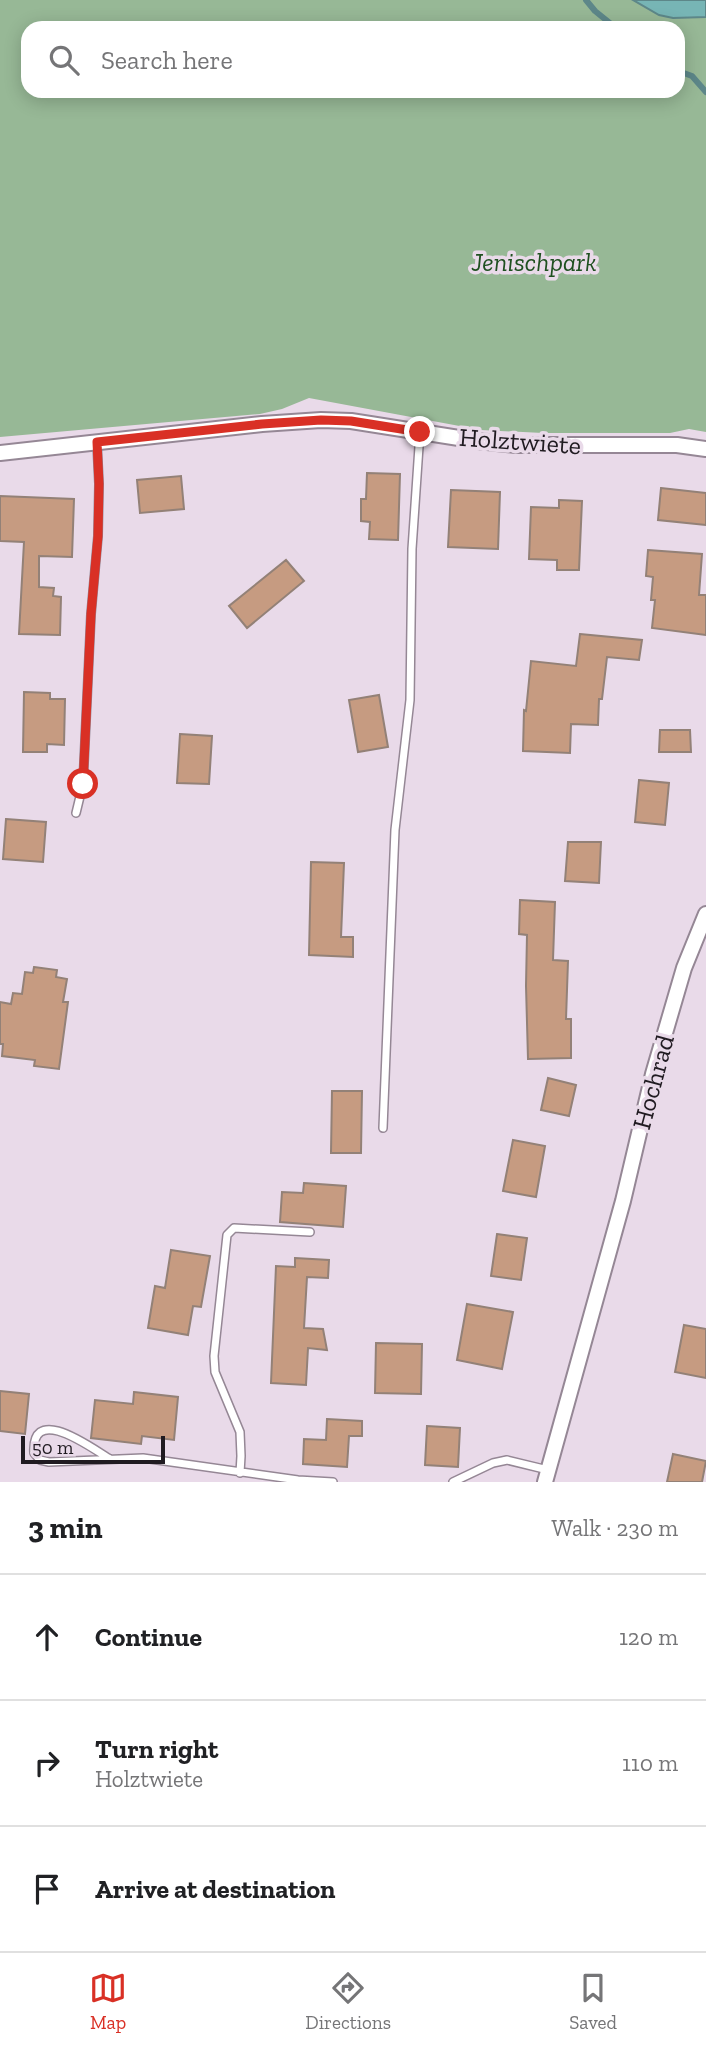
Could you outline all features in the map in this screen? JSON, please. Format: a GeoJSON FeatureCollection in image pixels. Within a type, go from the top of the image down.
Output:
{"type":"FeatureCollection","features":[{"type":"Feature","properties":{"kind":"street","name":"Holztwiete"},"geometry":{"type":"LineString","coordinates":[[0,453],[321,420],[351,421],[516,445],[677,445],[706,449]]}},
{"type":"Feature","properties":{"kind":"street","name":"Hochrad"},"geometry":{"type":"LineString","coordinates":[[546,1476],[623,1201],[660,1049],[684,968],[706,914]]}},
{"type":"Feature","properties":{"kind":"lane"},"geometry":{"type":"LineString","coordinates":[[383,1128],[396,821],[410,700],[412,549],[420,432]]}},
{"type":"Feature","properties":{"kind":"lane"},"geometry":{"type":"LineString","coordinates":[[76,813],[83,784],[91,614],[98,536],[97,442]]}},
{"type":"Feature","properties":{"kind":"lane"},"geometry":{"type":"LineString","coordinates":[[240,1473],[240,1432],[215,1372],[214,1356],[227,1236],[234,1228],[310,1232]]}},
{"type":"Feature","properties":{"kind":"lane"},"geometry":{"type":"LineString","coordinates":[[110,1459],[66,1432],[56,1429],[38,1434],[33,1443],[34,1453],[40,1460],[49,1462],[143,1458],[240,1473],[334,1482]]}},
{"type":"Feature","properties":{"kind":"lane"},"geometry":{"type":"LineString","coordinates":[[453,1482],[493,1463],[507,1460],[546,1476]]}},
{"type":"Feature","properties":{"kind":"green space","name":"Jenischpark"},"geometry":{"type":"Polygon","coordinates":[[[0,0],[633,0],[659,15],[673,18],[706,17],[706,432],[689,429],[670,433],[481,430],[309,398],[260,414],[0,437],[0,0]]]}},
{"type":"Feature","properties":{"kind":"shaded area"},"geometry":{"type":"Polygon","coordinates":[[[633,0],[706,0],[706,17],[673,18],[659,15],[633,0]]]}},
{"type":"Feature","properties":{"kind":"building"},"geometry":{"type":"Polygon","coordinates":[[[367,473],[400,474],[398,540],[369,539],[370,522],[361,521],[361,499],[366,499],[367,473]]]}},
{"type":"Feature","properties":{"kind":"building"},"geometry":{"type":"Polygon","coordinates":[[[181,476],[184,509],[140,513],[137,480],[181,476]]]}},
{"type":"Feature","properties":{"kind":"building"},"geometry":{"type":"Polygon","coordinates":[[[661,488],[706,493],[706,525],[658,520],[661,488]]]}},
{"type":"Feature","properties":{"kind":"building"},"geometry":{"type":"Polygon","coordinates":[[[451,490],[500,492],[498,549],[448,547],[451,490]]]}},
{"type":"Feature","properties":{"kind":"building"},"geometry":{"type":"Polygon","coordinates":[[[0,496],[74,499],[72,557],[39,556],[39,587],[54,588],[53,596],[61,597],[60,635],[19,634],[24,542],[0,541],[0,496]]]}},
{"type":"Feature","properties":{"kind":"building"},"geometry":{"type":"Polygon","coordinates":[[[559,500],[582,501],[579,570],[557,570],[557,560],[529,559],[531,507],[559,508],[559,500]]]}},
{"type":"Feature","properties":{"kind":"building"},"geometry":{"type":"Polygon","coordinates":[[[648,550],[702,554],[699,595],[706,595],[706,635],[652,628],[655,600],[651,600],[653,577],[646,576],[648,550]]]}},
{"type":"Feature","properties":{"kind":"building"},"geometry":{"type":"Polygon","coordinates":[[[286,560],[304,581],[247,628],[229,606],[286,560]]]}},
{"type":"Feature","properties":{"kind":"building"},"geometry":{"type":"Polygon","coordinates":[[[580,634],[642,640],[639,660],[607,657],[602,699],[599,699],[598,725],[571,724],[570,753],[523,751],[524,710],[526,711],[531,661],[576,666],[580,634]]]}},
{"type":"Feature","properties":{"kind":"building"},"geometry":{"type":"Polygon","coordinates":[[[24,692],[50,693],[50,699],[65,699],[64,745],[47,744],[47,752],[23,752],[24,692]]]}},
{"type":"Feature","properties":{"kind":"building"},"geometry":{"type":"Polygon","coordinates":[[[379,695],[388,747],[358,752],[349,700],[379,695]]]}},
{"type":"Feature","properties":{"kind":"building"},"geometry":{"type":"Polygon","coordinates":[[[660,730],[690,730],[691,752],[659,752],[660,730]]]}},
{"type":"Feature","properties":{"kind":"building"},"geometry":{"type":"Polygon","coordinates":[[[180,734],[212,736],[209,784],[177,783],[180,734]]]}},
{"type":"Feature","properties":{"kind":"building"},"geometry":{"type":"Polygon","coordinates":[[[639,780],[669,783],[665,825],[635,822],[639,780]]]}},
{"type":"Feature","properties":{"kind":"building"},"geometry":{"type":"Polygon","coordinates":[[[6,819],[46,822],[43,862],[3,859],[6,819]]]}},
{"type":"Feature","properties":{"kind":"building"},"geometry":{"type":"Polygon","coordinates":[[[568,842],[601,842],[599,883],[565,881],[568,842]]]}},
{"type":"Feature","properties":{"kind":"building"},"geometry":{"type":"Polygon","coordinates":[[[311,862],[344,863],[341,937],[353,937],[353,957],[309,955],[311,862]]]}},
{"type":"Feature","properties":{"kind":"building"},"geometry":{"type":"Polygon","coordinates":[[[520,900],[555,902],[553,960],[568,961],[566,1019],[571,1019],[571,1058],[528,1059],[527,935],[519,934],[520,900]]]}},
{"type":"Feature","properties":{"kind":"building"},"geometry":{"type":"Polygon","coordinates":[[[34,967],[57,970],[56,977],[67,979],[63,1002],[68,1002],[59,1069],[34,1066],[35,1060],[2,1056],[0,1002],[11,1004],[13,993],[22,994],[25,972],[33,973],[34,967]]]}},
{"type":"Feature","properties":{"kind":"building"},"geometry":{"type":"Polygon","coordinates":[[[548,1078],[576,1085],[569,1116],[541,1110],[548,1078]]]}},
{"type":"Feature","properties":{"kind":"building"},"geometry":{"type":"Polygon","coordinates":[[[332,1091],[362,1091],[361,1153],[331,1153],[332,1091]]]}},
{"type":"Feature","properties":{"kind":"building"},"geometry":{"type":"Polygon","coordinates":[[[513,1140],[545,1146],[536,1197],[503,1191],[513,1140]]]}},
{"type":"Feature","properties":{"kind":"building"},"geometry":{"type":"Polygon","coordinates":[[[304,1183],[346,1186],[343,1227],[280,1222],[282,1192],[303,1193],[304,1183]]]}},
{"type":"Feature","properties":{"kind":"building"},"geometry":{"type":"Polygon","coordinates":[[[497,1234],[527,1238],[521,1280],[491,1276],[497,1234]]]}},
{"type":"Feature","properties":{"kind":"building"},"geometry":{"type":"Polygon","coordinates":[[[171,1250],[210,1256],[201,1307],[193,1306],[188,1335],[148,1328],[155,1286],[165,1288],[171,1250]]]}},
{"type":"Feature","properties":{"kind":"building"},"geometry":{"type":"Polygon","coordinates":[[[295,1258],[329,1260],[328,1278],[307,1277],[304,1328],[323,1329],[327,1350],[308,1348],[306,1385],[271,1383],[276,1266],[295,1267],[295,1258]]]}},
{"type":"Feature","properties":{"kind":"building"},"geometry":{"type":"Polygon","coordinates":[[[467,1304],[513,1312],[502,1369],[457,1360],[467,1304]]]}},
{"type":"Feature","properties":{"kind":"building"},"geometry":{"type":"Polygon","coordinates":[[[684,1325],[706,1329],[706,1378],[675,1372],[684,1325]]]}},
{"type":"Feature","properties":{"kind":"building"},"geometry":{"type":"Polygon","coordinates":[[[376,1343],[422,1344],[421,1394],[375,1393],[376,1343]]]}},
{"type":"Feature","properties":{"kind":"building"},"geometry":{"type":"Polygon","coordinates":[[[0,1391],[29,1394],[25,1434],[0,1431],[0,1391]]]}},
{"type":"Feature","properties":{"kind":"building"},"geometry":{"type":"Polygon","coordinates":[[[134,1392],[178,1397],[174,1440],[142,1436],[141,1444],[91,1438],[95,1400],[133,1404],[134,1392]]]}},
{"type":"Feature","properties":{"kind":"building"},"geometry":{"type":"Polygon","coordinates":[[[327,1419],[362,1421],[362,1436],[349,1436],[347,1467],[303,1464],[304,1439],[326,1440],[327,1419]]]}},
{"type":"Feature","properties":{"kind":"building"},"geometry":{"type":"Polygon","coordinates":[[[427,1426],[460,1428],[458,1467],[425,1465],[427,1426]]]}},
{"type":"Feature","properties":{"kind":"building"},"geometry":{"type":"Polygon","coordinates":[[[673,1454],[706,1461],[702,1482],[667,1482],[673,1454]]]}},
{"type":"Feature","properties":{"kind":"waterway"},"geometry":{"type":"LineString","coordinates":[[586,0],[607,21]]}},
{"type":"Feature","properties":{"kind":"waterway"},"geometry":{"type":"LineString","coordinates":[[685,74],[692,76],[706,92]]}},
{"type":"Feature","properties":{"kind":"route"},"geometry":{"type":"LineString","coordinates":[[83,784],[91,614],[98,536],[97,442],[321,420],[351,421],[420,432]]}}]}
